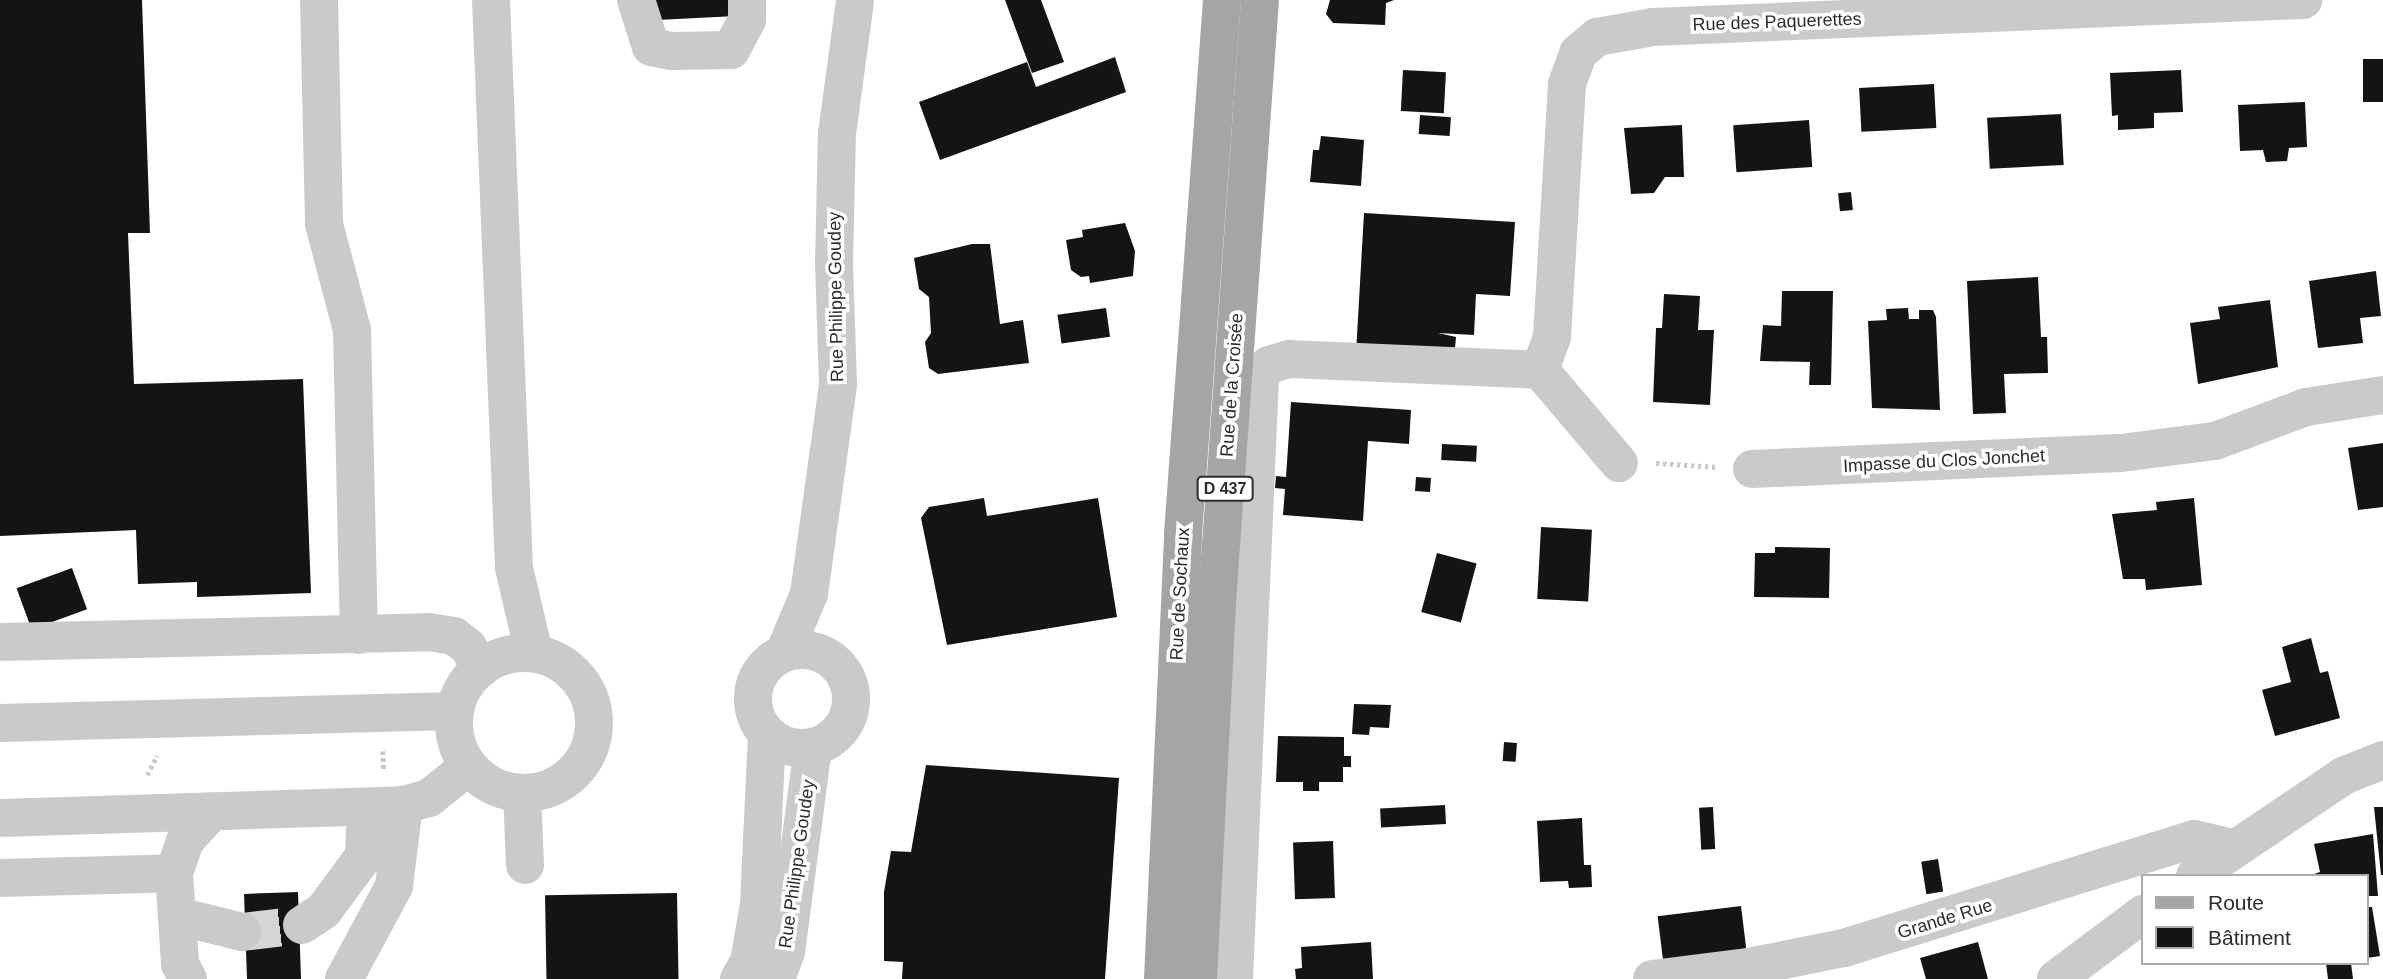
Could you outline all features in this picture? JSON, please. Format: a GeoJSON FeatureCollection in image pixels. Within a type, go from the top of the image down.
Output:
{"type":"FeatureCollection","features":[{"type":"Feature","properties":{"kind":"main road"},"geometry":{"type":"LineString","coordinates":[[1206,0],[1213,110]]}},
{"type":"Feature","properties":{"kind":"main road","name":"Rue de Sochaux"},"geometry":{"type":"LineString","coordinates":[[1163,979],[1183,534],[1222,0]]}},
{"type":"Feature","properties":{"kind":"main road","name":"Rue de la Croisée"},"geometry":{"type":"LineString","coordinates":[[1198,979],[1218,587],[1260,0]]}},
{"type":"Feature","properties":{"kind":"street"},"geometry":{"type":"LineString","coordinates":[[319,0],[324,224],[352,330],[359,635]]}},
{"type":"Feature","properties":{"kind":"street"},"geometry":{"type":"LineString","coordinates":[[491,0],[513,568],[534,653]]}},
{"type":"Feature","properties":{"kind":"street"},"geometry":{"type":"LineString","coordinates":[[636,0],[651,47],[672,51],[731,50],[747,20],[747,0]]}},
{"type":"Feature","properties":{"kind":"street","name":"Rue Philippe Goudey"},"geometry":{"type":"LineString","coordinates":[[785,652],[809,594],[838,384],[834,262],[837,134],[855,0]]}},
{"type":"Feature","properties":{"kind":"street","name":"Rue des Paquerettes"},"geometry":{"type":"LineString","coordinates":[[1541,370],[1552,337],[1567,83],[1578,53],[1597,37],[1653,27],[2303,0]]}},
{"type":"Feature","properties":{"kind":"street"},"geometry":{"type":"LineString","coordinates":[[1234,979],[1260,376],[1269,365],[1289,359],[1541,370],[1619,463]]}},
{"type":"Feature","properties":{"kind":"street","name":"Impasse du Clos Jonchet"},"geometry":{"type":"LineString","coordinates":[[1752,469],[2121,453],[2215,440],[2306,407],[2383,395]]}},
{"type":"Feature","properties":{"kind":"street"},"geometry":{"type":"LineString","coordinates":[[487,664],[513,568]]}},
{"type":"Feature","properties":{"kind":"street","name":"Rue Philippe Goudey"},"geometry":{"type":"LineString","coordinates":[[809,594],[824,654]]}},
{"type":"Feature","properties":{"kind":"street"},"geometry":{"type":"LineString","coordinates":[[0,642],[359,635],[454,636],[487,664]]}},
{"type":"Feature","properties":{"kind":"street"},"geometry":{"type":"LineString","coordinates":[[809,650],[824,654],[847,678],[850,711],[832,738],[813,748],[781,744],[767,734],[757,720],[752,687],[766,664],[785,652],[809,650]]}},
{"type":"Feature","properties":{"kind":"street"},"geometry":{"type":"LineString","coordinates":[[534,653],[576,674],[588,693],[595,727],[589,751],[576,770],[555,786],[522,793],[488,783],[469,766],[455,734],[455,711],[462,691],[487,664],[510,654],[534,653]]}},
{"type":"Feature","properties":{"kind":"street"},"geometry":{"type":"LineString","coordinates":[[0,723],[455,711]]}},
{"type":"Feature","properties":{"kind":"street","name":"Rue Philippe Goudey"},"geometry":{"type":"LineString","coordinates":[[739,979],[749,962],[759,904],[767,734]]}},
{"type":"Feature","properties":{"kind":"street","name":"Rue Philippe Goudey"},"geometry":{"type":"LineString","coordinates":[[776,979],[788,940],[813,748]]}},
{"type":"Feature","properties":{"kind":"street"},"geometry":{"type":"LineString","coordinates":[[2198,874],[2232,848],[2343,776],[2383,760]]}},
{"type":"Feature","properties":{"kind":"street"},"geometry":{"type":"LineString","coordinates":[[0,818],[404,805],[429,798],[469,766]]}},
{"type":"Feature","properties":{"kind":"street"},"geometry":{"type":"LineString","coordinates":[[522,793],[525,865]]}},
{"type":"Feature","properties":{"kind":"street"},"geometry":{"type":"LineString","coordinates":[[344,979],[394,886],[404,805]]}},
{"type":"Feature","properties":{"kind":"street"},"geometry":{"type":"LineString","coordinates":[[302,925],[324,910],[364,856],[366,807]]}},
{"type":"Feature","properties":{"kind":"street"},"geometry":{"type":"LineString","coordinates":[[188,979],[180,964],[174,873],[185,841],[212,811]]}},
{"type":"Feature","properties":{"kind":"street","name":"Grande Rue"},"geometry":{"type":"LineString","coordinates":[[1652,979],[1749,967],[1844,948],[2194,839],[2232,848]]}},
{"type":"Feature","properties":{"kind":"street"},"geometry":{"type":"LineString","coordinates":[[0,878],[174,873]]}},
{"type":"Feature","properties":{"kind":"street"},"geometry":{"type":"LineString","coordinates":[[2056,979],[2142,915]]}},
{"type":"Feature","properties":{"kind":"street"},"geometry":{"type":"LineString","coordinates":[[178,916],[242,932]]}},
{"type":"Feature","properties":{"kind":"path"},"geometry":{"type":"LineString","coordinates":[[1619,463],[1752,469]]}},
{"type":"Feature","properties":{"kind":"building"},"geometry":{"type":"Polygon","coordinates":[[[0,0],[142,0],[150,233],[128,233],[134,384],[303,379],[311,593],[197,597],[197,582],[138,584],[136,530],[0,536],[0,0]]]}},
{"type":"Feature","properties":{"kind":"building"},"geometry":{"type":"Polygon","coordinates":[[[656,0],[737,0],[737,16],[657,20],[656,0]]]}},
{"type":"Feature","properties":{"kind":"building"},"geometry":{"type":"Polygon","coordinates":[[[1005,0],[1041,0],[1064,62],[1032,73],[1005,0]]]}},
{"type":"Feature","properties":{"kind":"building"},"geometry":{"type":"Polygon","coordinates":[[[1330,0],[1394,0],[1386,3],[1385,25],[1333,23],[1326,14],[1330,0]]]}},
{"type":"Feature","properties":{"kind":"building"},"geometry":{"type":"Polygon","coordinates":[[[1115,57],[1126,92],[940,160],[919,102],[1027,62],[1036,87],[1115,57]]]}},
{"type":"Feature","properties":{"kind":"building"},"geometry":{"type":"Polygon","coordinates":[[[2363,59],[2383,59],[2383,102],[2363,102],[2363,59]]]}},
{"type":"Feature","properties":{"kind":"building"},"geometry":{"type":"Polygon","coordinates":[[[1403,70],[1446,72],[1444,113],[1401,111],[1403,70]]]}},
{"type":"Feature","properties":{"kind":"building"},"geometry":{"type":"Polygon","coordinates":[[[2181,70],[2183,112],[2154,113],[2154,128],[2118,130],[2118,115],[2112,116],[2110,73],[2181,70]]]}},
{"type":"Feature","properties":{"kind":"building"},"geometry":{"type":"Polygon","coordinates":[[[1934,84],[1936,128],[1861,132],[1859,88],[1934,84]]]}},
{"type":"Feature","properties":{"kind":"building"},"geometry":{"type":"Polygon","coordinates":[[[2305,102],[2307,147],[2289,148],[2287,161],[2266,162],[2263,150],[2240,151],[2238,105],[2305,102]]]}},
{"type":"Feature","properties":{"kind":"building"},"geometry":{"type":"Polygon","coordinates":[[[2061,114],[2064,165],[1990,169],[1987,118],[2061,114]]]}},
{"type":"Feature","properties":{"kind":"building"},"geometry":{"type":"Polygon","coordinates":[[[1420,115],[1451,117],[1450,136],[1419,134],[1420,115]]]}},
{"type":"Feature","properties":{"kind":"building"},"geometry":{"type":"Polygon","coordinates":[[[1809,120],[1812,167],[1736,172],[1733,125],[1809,120]]]}},
{"type":"Feature","properties":{"kind":"building"},"geometry":{"type":"Polygon","coordinates":[[[1682,125],[1684,177],[1665,177],[1654,193],[1631,194],[1624,128],[1682,125]]]}},
{"type":"Feature","properties":{"kind":"building"},"geometry":{"type":"Polygon","coordinates":[[[1321,136],[1364,140],[1361,186],[1310,182],[1313,150],[1319,150],[1321,136]]]}},
{"type":"Feature","properties":{"kind":"building"},"geometry":{"type":"Polygon","coordinates":[[[1851,192],[1853,210],[1840,211],[1838,193],[1851,192]]]}},
{"type":"Feature","properties":{"kind":"building"},"geometry":{"type":"Polygon","coordinates":[[[1364,213],[1515,222],[1510,296],[1476,294],[1474,335],[1438,333],[1456,337],[1454,359],[1356,353],[1364,213]]]}},
{"type":"Feature","properties":{"kind":"building"},"geometry":{"type":"Polygon","coordinates":[[[1125,223],[1135,251],[1133,276],[1090,283],[1089,276],[1081,277],[1071,270],[1066,240],[1083,237],[1082,230],[1125,223]]]}},
{"type":"Feature","properties":{"kind":"building"},"geometry":{"type":"Polygon","coordinates":[[[972,244],[990,244],[1000,324],[1023,320],[1029,363],[938,374],[929,368],[925,342],[931,333],[929,297],[919,289],[914,258],[972,244]]]}},
{"type":"Feature","properties":{"kind":"building"},"geometry":{"type":"Polygon","coordinates":[[[2376,271],[2381,316],[2360,318],[2363,343],[2318,348],[2309,281],[2376,271]]]}},
{"type":"Feature","properties":{"kind":"building"},"geometry":{"type":"Polygon","coordinates":[[[2038,277],[2041,337],[2047,337],[2048,373],[2004,374],[2006,413],[1973,414],[1967,281],[2038,277]]]}},
{"type":"Feature","properties":{"kind":"building"},"geometry":{"type":"Polygon","coordinates":[[[1782,291],[1833,291],[1831,385],[1809,385],[1810,362],[1760,361],[1763,325],[1781,326],[1782,291]]]}},
{"type":"Feature","properties":{"kind":"building"},"geometry":{"type":"Polygon","coordinates":[[[1664,294],[1700,296],[1698,330],[1714,330],[1710,405],[1653,402],[1656,328],[1662,328],[1664,294]]]}},
{"type":"Feature","properties":{"kind":"building"},"geometry":{"type":"Polygon","coordinates":[[[2270,300],[2278,367],[2198,384],[2190,323],[2220,319],[2218,307],[2270,300]]]}},
{"type":"Feature","properties":{"kind":"building"},"geometry":{"type":"Polygon","coordinates":[[[1106,308],[1110,337],[1062,344],[1057,315],[1106,308]]]}},
{"type":"Feature","properties":{"kind":"building"},"geometry":{"type":"Polygon","coordinates":[[[1908,308],[1909,319],[1919,319],[1919,310],[1933,310],[1936,317],[1940,410],[1872,408],[1868,321],[1887,320],[1886,309],[1908,308]]]}},
{"type":"Feature","properties":{"kind":"building"},"geometry":{"type":"Polygon","coordinates":[[[1291,402],[1411,410],[1409,444],[1368,441],[1363,521],[1283,515],[1285,489],[1275,488],[1276,476],[1286,477],[1291,402]]]}},
{"type":"Feature","properties":{"kind":"building"},"geometry":{"type":"Polygon","coordinates":[[[2383,443],[2383,507],[2358,510],[2348,448],[2383,443]]]}},
{"type":"Feature","properties":{"kind":"building"},"geometry":{"type":"Polygon","coordinates":[[[1442,444],[1477,446],[1476,462],[1441,460],[1442,444]]]}},
{"type":"Feature","properties":{"kind":"building"},"geometry":{"type":"Polygon","coordinates":[[[1416,477],[1431,478],[1430,492],[1415,491],[1416,477]]]}},
{"type":"Feature","properties":{"kind":"building"},"geometry":{"type":"Polygon","coordinates":[[[984,498],[987,516],[1098,498],[1117,617],[947,645],[921,518],[929,507],[984,498]]]}},
{"type":"Feature","properties":{"kind":"building"},"geometry":{"type":"Polygon","coordinates":[[[2194,498],[2202,585],[2146,590],[2145,579],[2123,579],[2112,514],[2157,510],[2156,502],[2194,498]]]}},
{"type":"Feature","properties":{"kind":"building"},"geometry":{"type":"Polygon","coordinates":[[[1541,527],[1592,530],[1588,602],[1537,599],[1541,527]]]}},
{"type":"Feature","properties":{"kind":"building"},"geometry":{"type":"Polygon","coordinates":[[[1775,547],[1830,548],[1829,598],[1754,597],[1755,553],[1775,553],[1775,547]]]}},
{"type":"Feature","properties":{"kind":"building"},"geometry":{"type":"Polygon","coordinates":[[[1437,553],[1477,564],[1461,623],[1421,612],[1437,553]]]}},
{"type":"Feature","properties":{"kind":"building"},"geometry":{"type":"Polygon","coordinates":[[[72,568],[87,609],[32,630],[17,588],[72,568]]]}},
{"type":"Feature","properties":{"kind":"building"},"geometry":{"type":"Polygon","coordinates":[[[2311,638],[2320,673],[2328,671],[2340,718],[2275,736],[2262,690],[2291,682],[2282,647],[2311,638]]]}},
{"type":"Feature","properties":{"kind":"building"},"geometry":{"type":"Polygon","coordinates":[[[1354,704],[1391,705],[1389,728],[1370,727],[1369,735],[1352,734],[1354,704]]]}},
{"type":"Feature","properties":{"kind":"building"},"geometry":{"type":"Polygon","coordinates":[[[1278,736],[1344,737],[1344,756],[1351,756],[1351,767],[1343,767],[1343,782],[1319,782],[1319,791],[1303,791],[1303,782],[1276,782],[1278,736]]]}},
{"type":"Feature","properties":{"kind":"building"},"geometry":{"type":"Polygon","coordinates":[[[1504,742],[1517,743],[1516,762],[1503,761],[1504,742]]]}},
{"type":"Feature","properties":{"kind":"building"},"geometry":{"type":"Polygon","coordinates":[[[926,765],[1119,778],[1105,979],[902,979],[903,962],[884,961],[884,892],[891,851],[911,852],[926,765]]]}},
{"type":"Feature","properties":{"kind":"building"},"geometry":{"type":"Polygon","coordinates":[[[1445,805],[1446,824],[1381,827],[1380,808],[1445,805]]]}},
{"type":"Feature","properties":{"kind":"building"},"geometry":{"type":"Polygon","coordinates":[[[1713,807],[1715,849],[1701,850],[1699,808],[1713,807]]]}},
{"type":"Feature","properties":{"kind":"building"},"geometry":{"type":"Polygon","coordinates":[[[2374,807],[2383,807],[2383,875],[2381,875],[2374,807]]]}},
{"type":"Feature","properties":{"kind":"building"},"geometry":{"type":"Polygon","coordinates":[[[1582,818],[1584,865],[1591,865],[1592,887],[1569,888],[1568,881],[1540,882],[1537,821],[1582,818]]]}},
{"type":"Feature","properties":{"kind":"building"},"geometry":{"type":"Polygon","coordinates":[[[2373,834],[2378,896],[2369,896],[2369,874],[2314,874],[2320,872],[2314,844],[2373,834]]]}},
{"type":"Feature","properties":{"kind":"building"},"geometry":{"type":"Polygon","coordinates":[[[1333,841],[1335,898],[1295,899],[1293,842],[1333,841]]]}},
{"type":"Feature","properties":{"kind":"building"},"geometry":{"type":"Polygon","coordinates":[[[1938,859],[1943,892],[1926,894],[1921,862],[1938,859]]]}},
{"type":"Feature","properties":{"kind":"building"},"geometry":{"type":"Polygon","coordinates":[[[298,892],[301,979],[247,979],[244,894],[298,892]]]}},
{"type":"Feature","properties":{"kind":"building"},"geometry":{"type":"Polygon","coordinates":[[[677,893],[679,979],[546,979],[545,895],[677,893]]]}},
{"type":"Feature","properties":{"kind":"building"},"geometry":{"type":"Polygon","coordinates":[[[1741,906],[1747,956],[1664,966],[1658,916],[1741,906]]]}},
{"type":"Feature","properties":{"kind":"building"},"geometry":{"type":"Polygon","coordinates":[[[2369,907],[2372,907],[2380,956],[2369,958],[2369,907]]]}},
{"type":"Feature","properties":{"kind":"building"},"geometry":{"type":"Polygon","coordinates":[[[1371,942],[1373,979],[1296,979],[1295,969],[1302,968],[1301,947],[1371,942]]]}},
{"type":"Feature","properties":{"kind":"building"},"geometry":{"type":"Polygon","coordinates":[[[1978,942],[1988,979],[1926,979],[1920,958],[1978,942]]]}},
{"type":"Feature","properties":{"kind":"building"},"geometry":{"type":"Polygon","coordinates":[[[2326,965],[2351,965],[2353,979],[2328,979],[2326,965]]]}},
{"type":"Feature","properties":{"kind":"tunnel"},"geometry":{"type":"LineString","coordinates":[[242,932],[302,925]]}}]}
